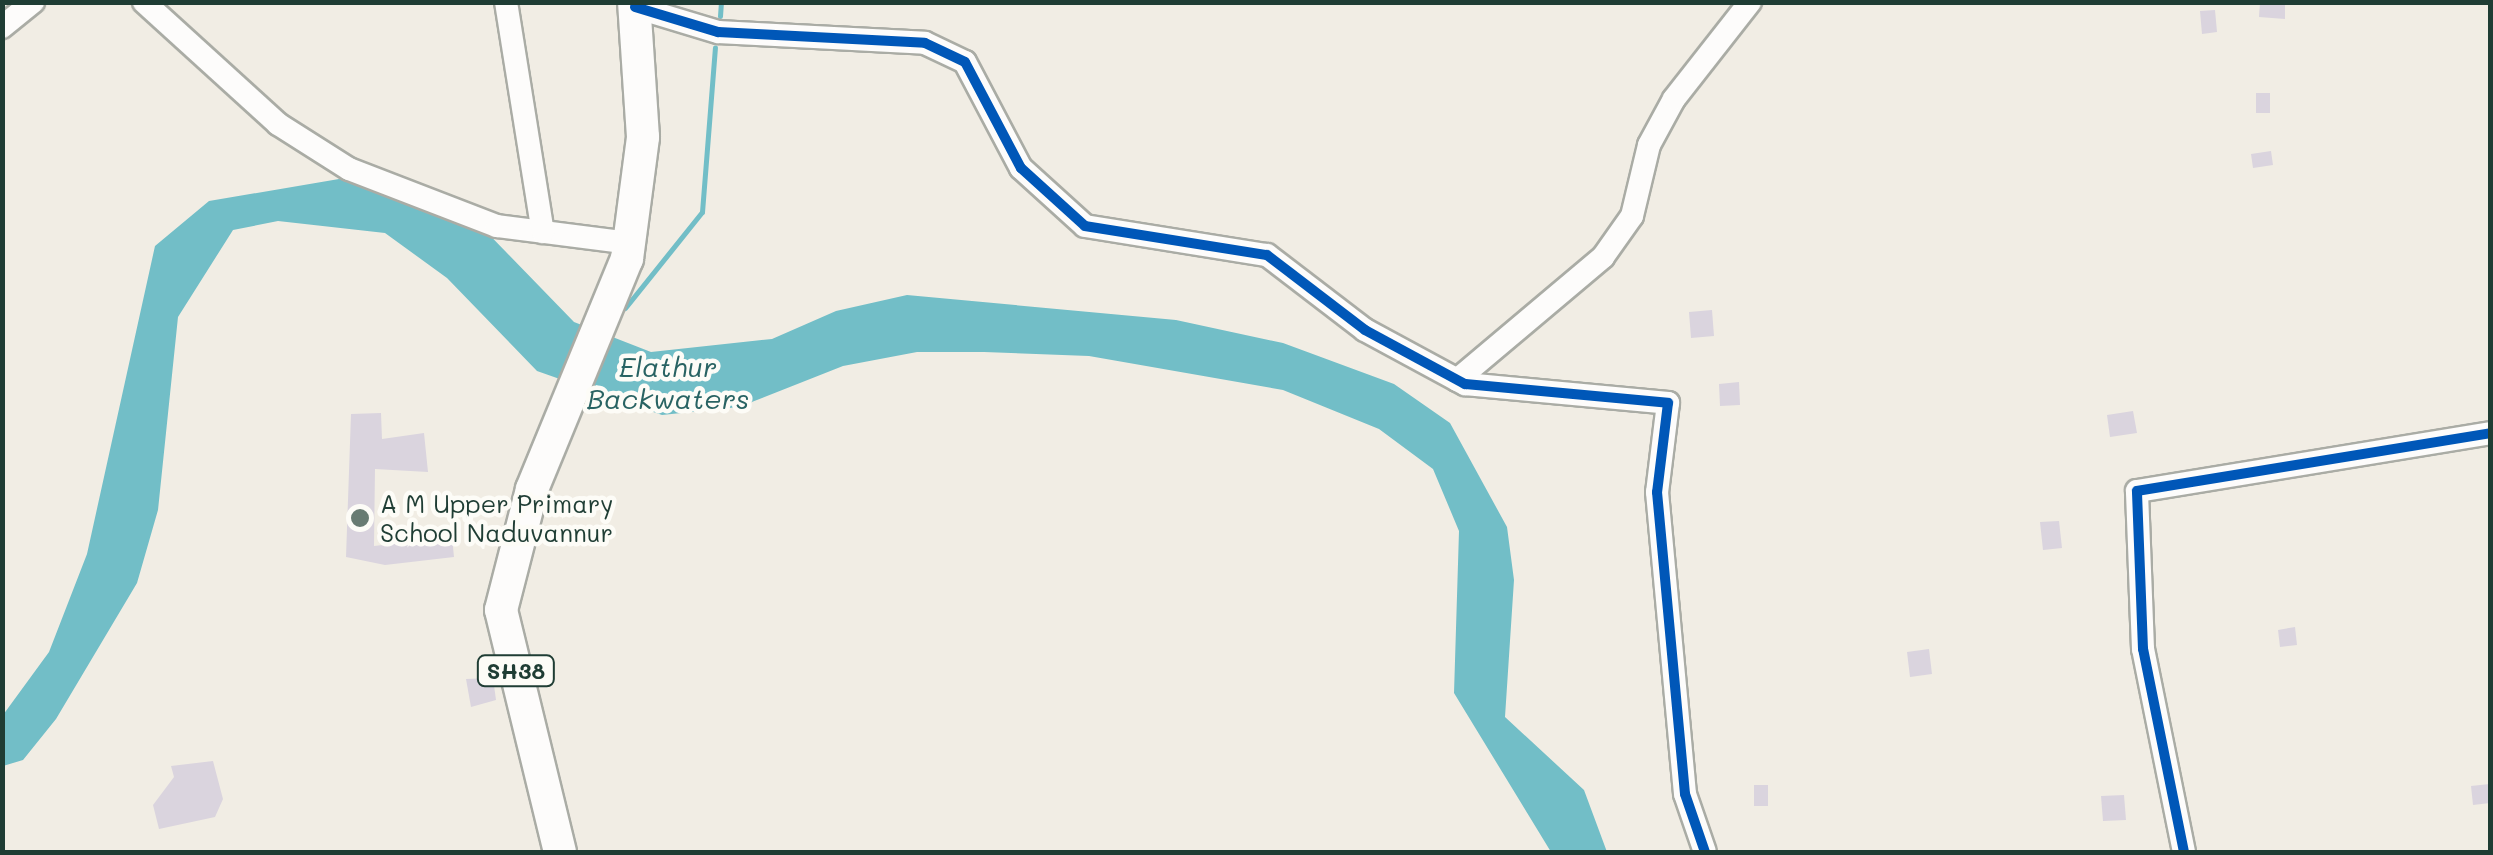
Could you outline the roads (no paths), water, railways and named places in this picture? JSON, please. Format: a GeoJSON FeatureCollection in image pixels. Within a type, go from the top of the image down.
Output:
{"type":"FeatureCollection","features":[{"type":"Feature","properties":{"kind":"main road","name":"SH38"},"geometry":{"type":"LineString","coordinates":[[560,852],[502,610],[532,490],[628,251],[643,137],[635,4]]}},
{"type":"Feature","properties":{"kind":"street"},"geometry":{"type":"LineString","coordinates":[[2,27],[34,2]]}},
{"type":"Feature","properties":{"kind":"street"},"geometry":{"type":"LineString","coordinates":[[144,2],[278,124],[348,170],[497,226],[628,251]]}},
{"type":"Feature","properties":{"kind":"street"},"geometry":{"type":"LineString","coordinates":[[506,2],[543,232]]}},
{"type":"Feature","properties":{"kind":"street"},"geometry":{"type":"LineString","coordinates":[[1457,380],[1604,256],[1632,216],[1649,145],[1674,99],[1750,2]]}},
{"type":"Feature","properties":{"kind":"street"},"geometry":{"type":"LineString","coordinates":[[635,4],[718,32],[926,43],[964,62],[1022,168],[1084,226],[1267,255],[1364,330],[1457,380],[1668,403],[1657,492],[1685,794],[1705,852]]}},
{"type":"Feature","properties":{"kind":"street"},"geometry":{"type":"LineString","coordinates":[[2184,852],[2143,648],[2137,491],[2490,434]]}},
{"type":"Feature","properties":{"kind":"water","name":"Elathur Backwaters"},"geometry":{"type":"Polygon","coordinates":[[[339,179],[391,184],[473,218],[574,322],[651,352],[772,339],[836,311],[907,295],[1176,320],[1283,343],[1394,384],[1450,423],[1507,527],[1514,580],[1505,717],[1584,790],[1607,852],[1551,852],[1454,693],[1459,531],[1433,469],[1379,429],[1283,390],[1089,356],[984,352],[917,352],[843,366],[739,407],[662,415],[537,371],[447,278],[385,233],[278,221],[233,230],[178,317],[158,510],[137,583],[56,719],[23,760],[3,766],[3,715],[49,652],[87,554],[155,246],[209,201],[339,179]]]}},
{"type":"Feature","properties":{"kind":"waterway"},"geometry":{"type":"LineString","coordinates":[[720,16],[721,2]]}},
{"type":"Feature","properties":{"kind":"waterway"},"geometry":{"type":"LineString","coordinates":[[625,308],[702,212],[715,48]]}},
{"type":"Feature","properties":{"kind":"place","name":"A M Upper Primary School Naduvannur"},"geometry":{"type":"Point","coordinates":[360,518]}}]}
